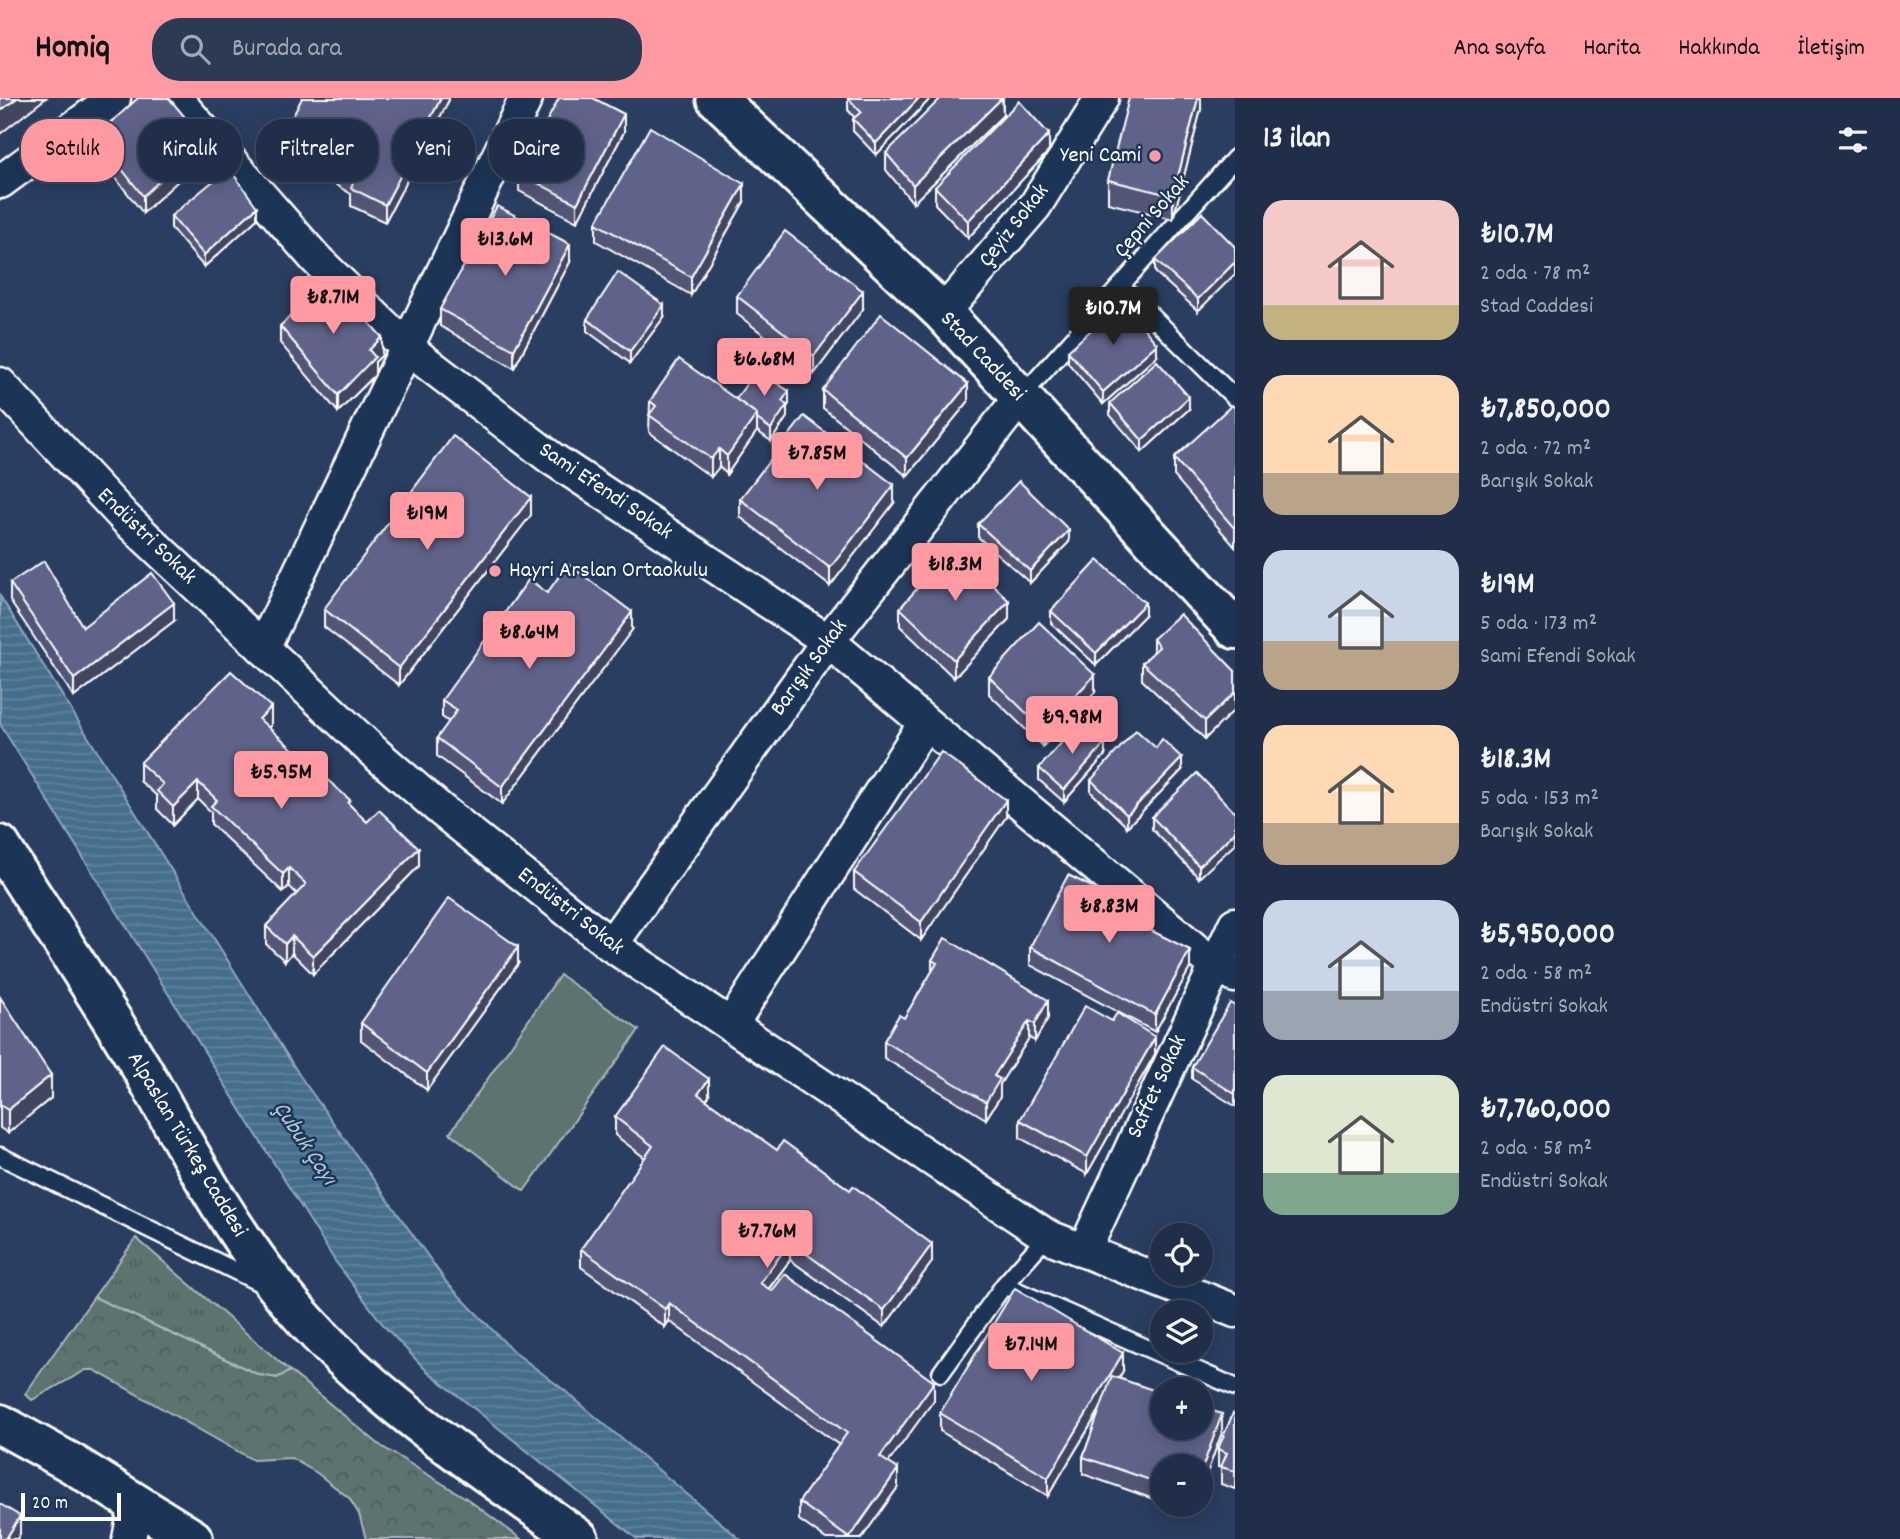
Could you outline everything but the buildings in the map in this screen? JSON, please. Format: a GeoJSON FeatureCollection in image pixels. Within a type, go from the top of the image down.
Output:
{"type":"FeatureCollection","features":[{"type":"Feature","properties":{"kind":"main road","name":"Stad Caddesi"},"geometry":{"type":"LineString","coordinates":[[716,98],[943,313],[1235,629]]}},
{"type":"Feature","properties":{"kind":"main road","name":"Alpaslan Türkeş Caddesi"},"geometry":{"type":"LineString","coordinates":[[0,845],[141,1068],[202,1178],[243,1242],[283,1295],[371,1384],[579,1539]]}},
{"type":"Feature","properties":{"kind":"main road"},"geometry":{"type":"LineString","coordinates":[[0,1424],[133,1521],[193,1539]]}},
{"type":"Feature","properties":{"kind":"street"},"geometry":{"type":"LineString","coordinates":[[0,182],[114,98]]}},
{"type":"Feature","properties":{"kind":"street","name":"Sami Efendi Sokak"},"geometry":{"type":"LineString","coordinates":[[175,98],[316,259],[406,347],[551,458],[828,642],[1198,952],[1225,969]]}},
{"type":"Feature","properties":{"kind":"street"},"geometry":{"type":"LineString","coordinates":[[263,648],[526,98]]}},
{"type":"Feature","properties":{"kind":"street","name":"Çeyiz Sokak"},"geometry":{"type":"LineString","coordinates":[[943,313],[1035,206],[1102,98]]}},
{"type":"Feature","properties":{"kind":"street","name":"Endüstri Sokak"},"geometry":{"type":"LineString","coordinates":[[0,384],[125,518],[263,648],[441,810],[611,945],[1047,1236],[1235,1311]]}},
{"type":"Feature","properties":{"kind":"street","name":"Barışık Sokak"},"geometry":{"type":"LineString","coordinates":[[611,945],[828,642],[1020,398]]}},
{"type":"Feature","properties":{"kind":"street"},"geometry":{"type":"LineString","coordinates":[[731,1025],[925,723]]}},
{"type":"Feature","properties":{"kind":"street","name":"Saffet Sokak"},"geometry":{"type":"LineString","coordinates":[[1084,1251],[1225,969],[1235,924]]}},
{"type":"Feature","properties":{"kind":"lane","name":"Çepni Sokak"},"geometry":{"type":"LineString","coordinates":[[1020,398],[1235,158]]}},
{"type":"Feature","properties":{"kind":"lane"},"geometry":{"type":"LineString","coordinates":[[1122,287],[1235,398]]}},
{"type":"Feature","properties":{"kind":"lane"},"geometry":{"type":"LineString","coordinates":[[0,1156],[283,1295]]}},
{"type":"Feature","properties":{"kind":"lane"},"geometry":{"type":"LineString","coordinates":[[941,1373],[1004,1285],[1047,1236]]}},
{"type":"Feature","properties":{"kind":"lane"},"geometry":{"type":"LineString","coordinates":[[1004,1285],[1235,1387]]}},
{"type":"Feature","properties":{"kind":"green space"},"geometry":{"type":"Polygon","coordinates":[[[560,975],[639,1030],[524,1191],[450,1133],[560,975]]]}},
{"type":"Feature","properties":{"kind":"green space"},"geometry":{"type":"Polygon","coordinates":[[[136,1238],[290,1371],[277,1378],[259,1375],[94,1297],[136,1238]]]}},
{"type":"Feature","properties":{"kind":"green space"},"geometry":{"type":"Polygon","coordinates":[[[94,1297],[259,1375],[277,1378],[290,1371],[381,1446],[466,1498],[521,1539],[366,1539],[359,1514],[349,1498],[317,1473],[291,1458],[253,1460],[94,1370],[86,1370],[32,1400],[25,1394],[94,1297]]]}},
{"type":"Feature","properties":{"kind":"water","name":"Çubuk Çayı"},"geometry":{"type":"Polygon","coordinates":[[[0,596],[300,1076],[447,1283],[513,1351],[564,1390],[740,1539],[637,1539],[426,1370],[385,1327],[335,1261],[0,724],[0,596]]]}},
{"type":"Feature","properties":{"kind":"place","name":"Yeni Cami"},"geometry":{"type":"Point","coordinates":[1155,156]}},
{"type":"Feature","properties":{"kind":"place","name":"Hayri Arslan Ortaokulu"},"geometry":{"type":"Point","coordinates":[495,571]}}]}
